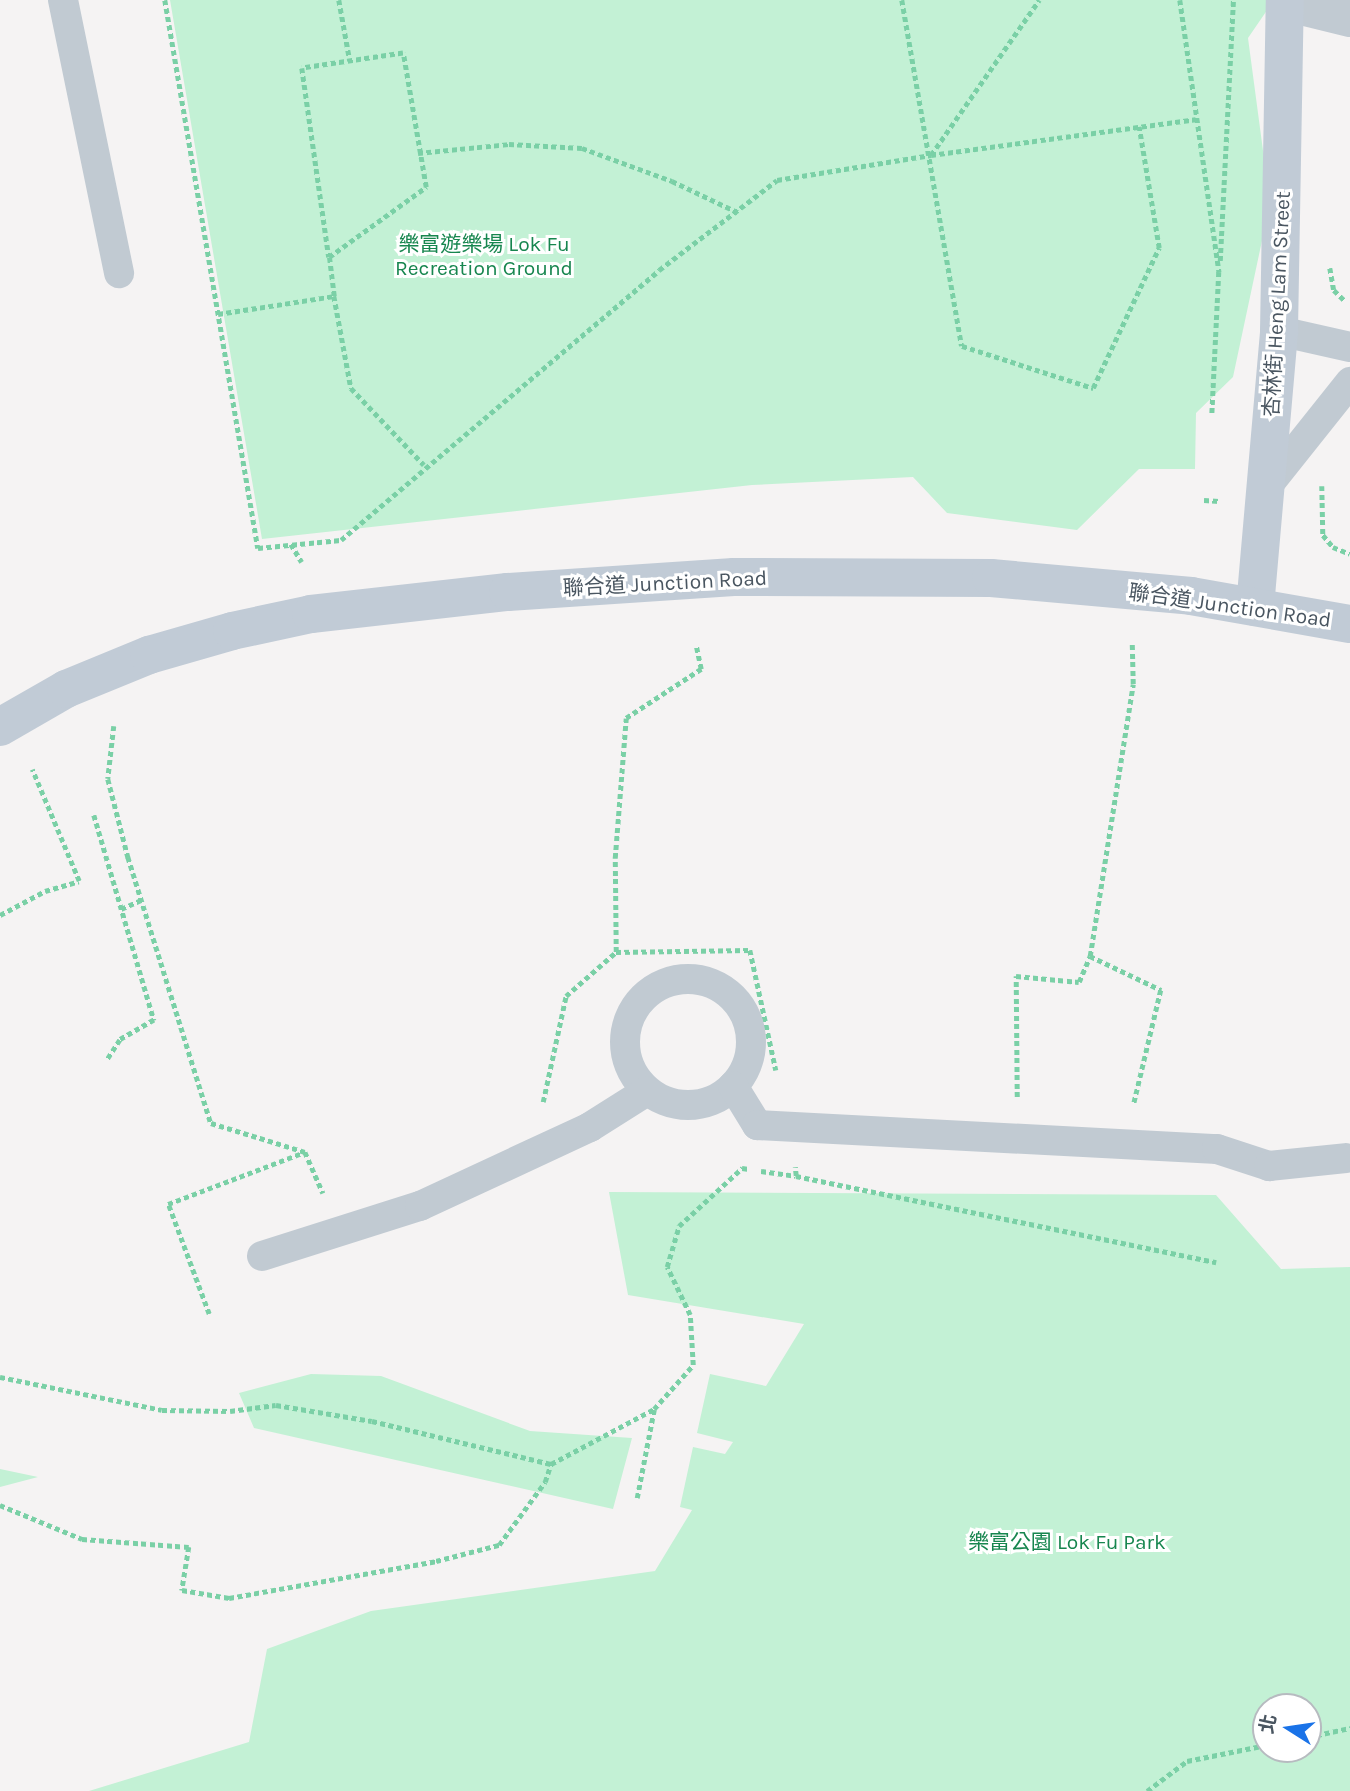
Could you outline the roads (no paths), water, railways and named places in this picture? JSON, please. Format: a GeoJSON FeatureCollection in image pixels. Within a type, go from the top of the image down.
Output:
{"type":"FeatureCollection","features":[{"type":"Feature","properties":{"kind":"main road","name":"杏林街 Heng Lam Street"},"geometry":{"type":"LineString","coordinates":[[1255,607],[1279,331],[1285,1]]}},
{"type":"Feature","properties":{"kind":"main road","name":"聯合道 Junction Road"},"geometry":{"type":"LineString","coordinates":[[0,727],[66,689],[149,655],[232,631],[311,614],[508,592],[734,577],[990,578],[1191,596],[1350,624]]}},
{"type":"Feature","properties":{"kind":"street"},"geometry":{"type":"LineString","coordinates":[[1285,1],[1350,18]]}},
{"type":"Feature","properties":{"kind":"lane"},"geometry":{"type":"LineString","coordinates":[[63,0],[119,273]]}},
{"type":"Feature","properties":{"kind":"lane"},"geometry":{"type":"LineString","coordinates":[[1279,331],[1350,347]]}},
{"type":"Feature","properties":{"kind":"lane"},"geometry":{"type":"LineString","coordinates":[[1265,489],[1350,382]]}},
{"type":"Feature","properties":{"kind":"lane"},"geometry":{"type":"LineString","coordinates":[[685,978],[707,981],[726,991],[740,1006],[749,1026],[751,1048],[745,1069],[733,1086],[700,1104],[672,1103],[647,1091],[633,1074],[625,1032],[646,995],[685,978]]}},
{"type":"Feature","properties":{"kind":"lane"},"geometry":{"type":"LineString","coordinates":[[733,1086],[757,1125],[1217,1149],[1269,1166],[1348,1153]]}},
{"type":"Feature","properties":{"kind":"lane"},"geometry":{"type":"LineString","coordinates":[[262,1256],[420,1206],[533,1150],[590,1127],[647,1091]]}},
{"type":"Feature","properties":{"kind":"park label","name":"樂富遊樂場 Lok Fu Recreation Ground"},"geometry":{"type":"Point","coordinates":[484,256]}},
{"type":"Feature","properties":{"kind":"park label","name":"樂富公園 Lok Fu Park"},"geometry":{"type":"Point","coordinates":[1067,1542]}}]}
